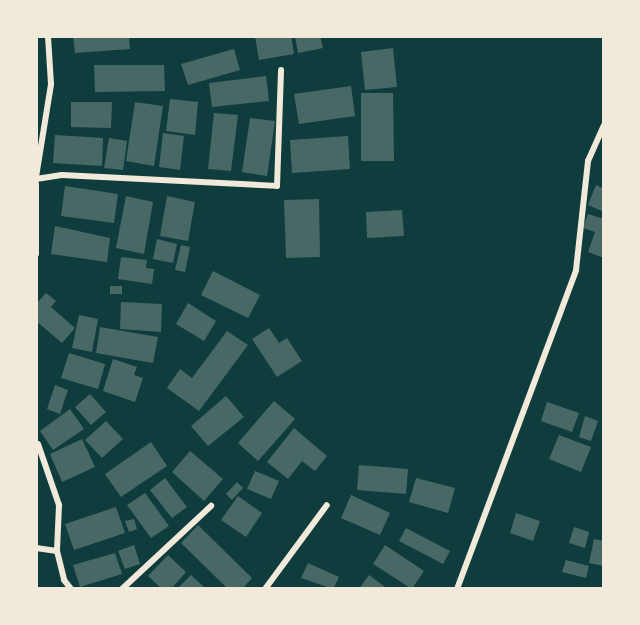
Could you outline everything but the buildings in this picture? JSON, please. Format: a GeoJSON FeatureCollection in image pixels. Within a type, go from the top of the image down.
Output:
{"type":"FeatureCollection","features":[{"type":"Feature","properties":{"kind":"street"},"geometry":{"type":"LineString","coordinates":[[36,254],[36,180],[51,84],[48,36]]}},
{"type":"Feature","properties":{"kind":"street"},"geometry":{"type":"LineString","coordinates":[[36,180],[62,176],[277,186],[281,70]]}},
{"type":"Feature","properties":{"kind":"street"},"geometry":{"type":"LineString","coordinates":[[458,589],[576,270],[588,161],[604,125]]}},
{"type":"Feature","properties":{"kind":"street"},"geometry":{"type":"LineString","coordinates":[[38,444],[59,505],[57,551],[63,580],[71,589]]}},
{"type":"Feature","properties":{"kind":"street"},"geometry":{"type":"LineString","coordinates":[[265,589],[327,505]]}},
{"type":"Feature","properties":{"kind":"street"},"geometry":{"type":"LineString","coordinates":[[122,589],[211,506]]}},
{"type":"Feature","properties":{"kind":"street"},"geometry":{"type":"LineString","coordinates":[[36,548],[57,551]]}}]}
